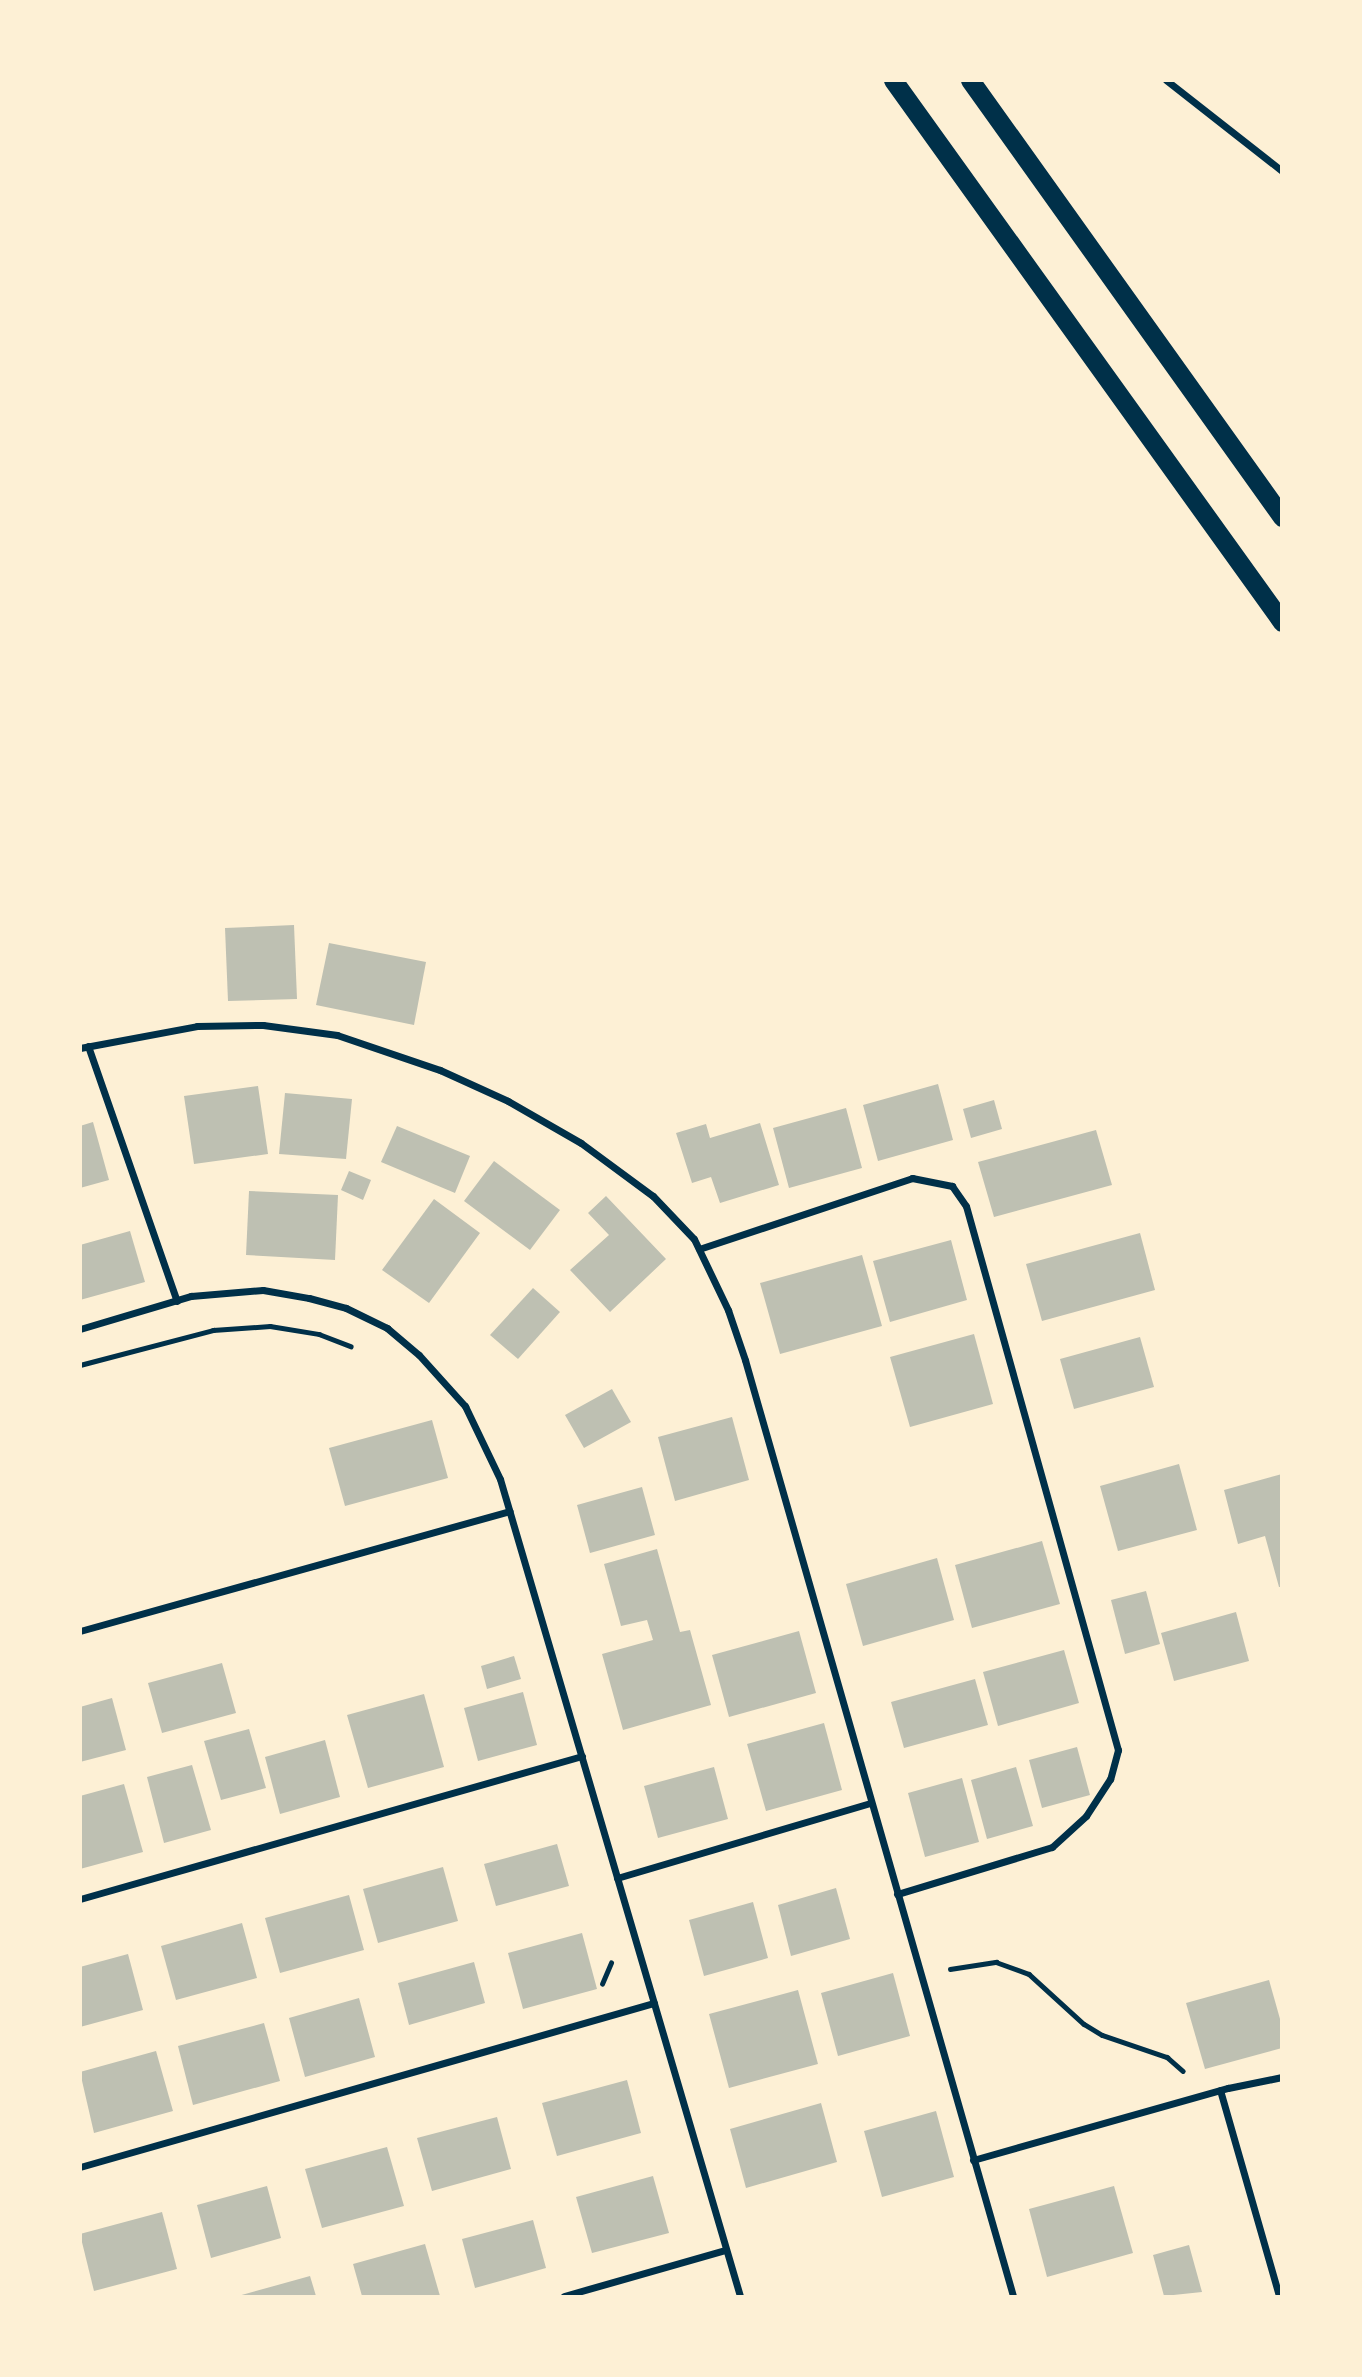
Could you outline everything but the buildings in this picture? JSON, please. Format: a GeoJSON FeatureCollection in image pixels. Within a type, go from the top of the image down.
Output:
{"type":"FeatureCollection","features":[{"type":"Feature","properties":{"kind":"highway"},"geometry":{"type":"LineString","coordinates":[[893,80],[1282,622]]}},
{"type":"Feature","properties":{"kind":"highway"},"geometry":{"type":"LineString","coordinates":[[970,80],[1282,517]]}},
{"type":"Feature","properties":{"kind":"street"},"geometry":{"type":"LineString","coordinates":[[1166,80],[1282,171]]}},
{"type":"Feature","properties":{"kind":"street"},"geometry":{"type":"LineString","coordinates":[[177,1301],[84,1047],[197,1026],[263,1025],[337,1035],[440,1070],[508,1101],[581,1143],[653,1196],[699,1250],[728,1310],[744,1360],[1013,2297]]}},
{"type":"Feature","properties":{"kind":"street"},"geometry":{"type":"LineString","coordinates":[[699,1250],[912,1178],[952,1186],[966,1206],[1118,1750],[1110,1779],[1092,1807],[1052,1847],[897,1894]]}},
{"type":"Feature","properties":{"kind":"street"},"geometry":{"type":"LineString","coordinates":[[80,1329],[177,1301],[263,1290],[346,1308],[387,1328],[419,1355],[465,1406],[485,1439],[510,1511],[740,2297]]}},
{"type":"Feature","properties":{"kind":"street"},"geometry":{"type":"LineString","coordinates":[[80,1631],[510,1511]]}},
{"type":"Feature","properties":{"kind":"street"},"geometry":{"type":"LineString","coordinates":[[80,1899],[582,1756]]}},
{"type":"Feature","properties":{"kind":"street"},"geometry":{"type":"LineString","coordinates":[[617,1878],[871,1804]]}},
{"type":"Feature","properties":{"kind":"street"},"geometry":{"type":"LineString","coordinates":[[80,2167],[654,2004]]}},
{"type":"Feature","properties":{"kind":"street"},"geometry":{"type":"LineString","coordinates":[[974,2160],[1220,2090],[1282,2077]]}},
{"type":"Feature","properties":{"kind":"street"},"geometry":{"type":"LineString","coordinates":[[1220,2090],[1279,2297]]}},
{"type":"Feature","properties":{"kind":"street"},"geometry":{"type":"LineString","coordinates":[[564,2297],[726,2250]]}},
{"type":"Feature","properties":{"kind":"path"},"geometry":{"type":"LineString","coordinates":[[80,1365],[213,1330],[270,1326],[319,1334],[360,1349]]}},
{"type":"Feature","properties":{"kind":"path"},"geometry":{"type":"LineString","coordinates":[[921,1977],[974,1962],[996,1962],[1029,1974],[1102,2035],[1167,2057],[1184,2071],[1188,2099]]}}]}
